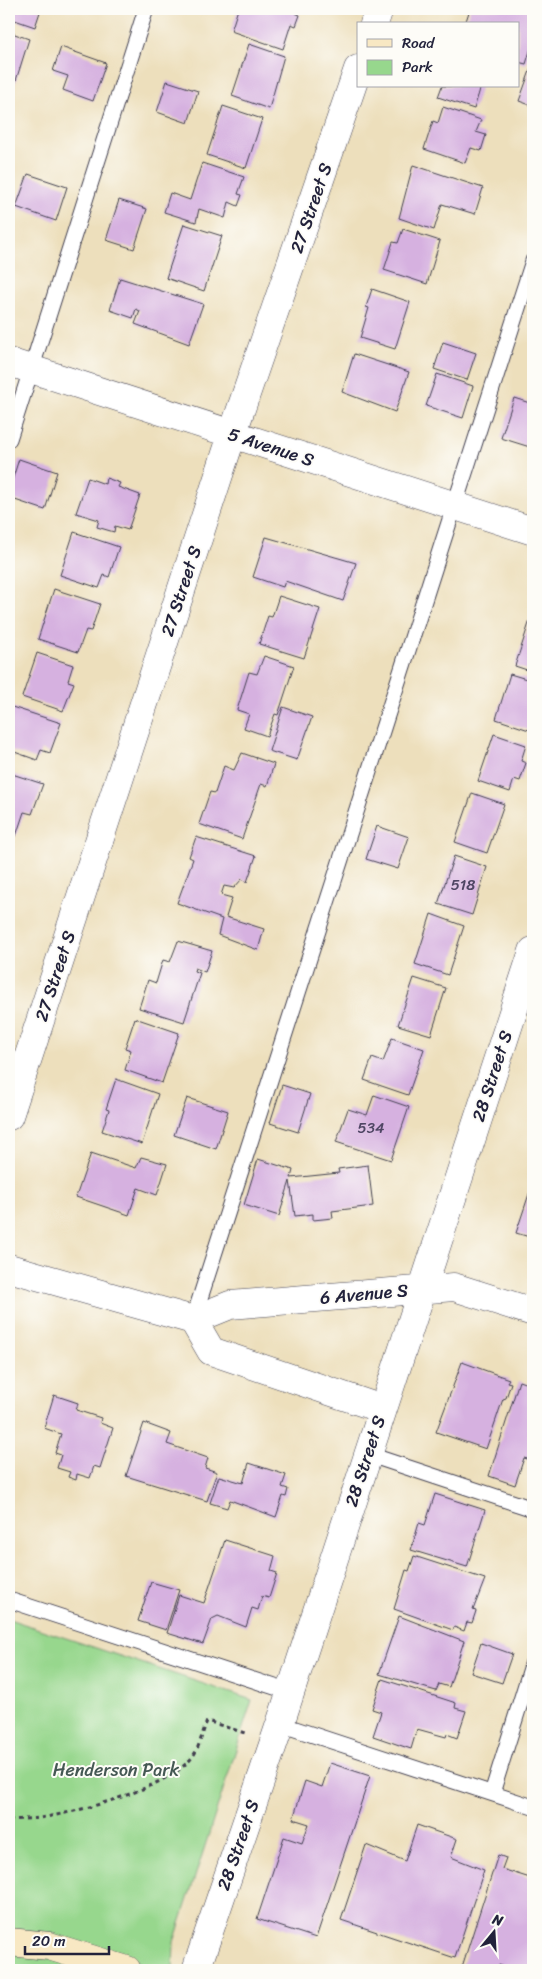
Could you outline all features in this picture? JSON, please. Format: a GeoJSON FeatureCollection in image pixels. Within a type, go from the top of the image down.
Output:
{"type":"FeatureCollection","features":[{"type":"Feature","properties":{"kind":"street"},"geometry":{"type":"LineString","coordinates":[[375,22],[379,9]]}},
{"type":"Feature","properties":{"kind":"street","name":"27 Street S"},"geometry":{"type":"LineString","coordinates":[[9,1116],[232,435],[357,72]]}},
{"type":"Feature","properties":{"kind":"street","name":"5 Avenue S"},"geometry":{"type":"LineString","coordinates":[[20,366],[533,531]]}},
{"type":"Feature","properties":{"kind":"street","name":"28 Street S"},"geometry":{"type":"LineString","coordinates":[[196,1970],[280,1724],[533,951]]}},
{"type":"Feature","properties":{"kind":"street"},"geometry":{"type":"LineString","coordinates":[[9,1268],[193,1320],[211,1351],[382,1409]]}},
{"type":"Feature","properties":{"kind":"street","name":"6 Avenue S"},"geometry":{"type":"LineString","coordinates":[[193,1320],[230,1305],[454,1287],[533,1312]]}},
{"type":"Feature","properties":{"kind":"street"},"geometry":{"type":"LineString","coordinates":[[9,1942],[49,1946],[127,1970]]}},
{"type":"Feature","properties":{"kind":"lane"},"geometry":{"type":"LineString","coordinates":[[9,439],[20,366],[146,9]]}},
{"type":"Feature","properties":{"kind":"lane"},"geometry":{"type":"LineString","coordinates":[[193,1320],[533,261]]}},
{"type":"Feature","properties":{"kind":"lane"},"geometry":{"type":"LineString","coordinates":[[368,1454],[533,1509]]}},
{"type":"Feature","properties":{"kind":"lane"},"geometry":{"type":"LineString","coordinates":[[9,1600],[290,1692]]}},
{"type":"Feature","properties":{"kind":"lane"},"geometry":{"type":"LineString","coordinates":[[492,1793],[533,1662]]}},
{"type":"Feature","properties":{"kind":"lane"},"geometry":{"type":"LineString","coordinates":[[280,1724],[533,1807]]}},
{"type":"Feature","properties":{"kind":"path"},"geometry":{"type":"LineString","coordinates":[[9,1820],[50,1817],[137,1792],[183,1766],[195,1754],[207,1721],[248,1734]]}},
{"type":"Feature","properties":{"kind":"green space","name":"Henderson Park"},"geometry":{"type":"Polygon","coordinates":[[[9,1619],[252,1700],[174,1942],[173,1970],[9,1970],[9,1619]]]}},
{"type":"Feature","properties":{"kind":"building"},"geometry":{"type":"Polygon","coordinates":[[[9,9],[41,9],[35,27],[9,18],[9,9]]]}},
{"type":"Feature","properties":{"kind":"building"},"geometry":{"type":"Polygon","coordinates":[[[238,9],[296,9],[295,13],[300,15],[296,26],[291,24],[283,49],[231,31],[238,9]]]}},
{"type":"Feature","properties":{"kind":"building"},"geometry":{"type":"Polygon","coordinates":[[[470,9],[533,9],[533,41],[526,64],[520,62],[520,22],[466,22],[470,9]]]}},
{"type":"Feature","properties":{"kind":"building"},"geometry":{"type":"Polygon","coordinates":[[[9,32],[29,39],[13,90],[9,89],[9,32]]]}},
{"type":"Feature","properties":{"kind":"building"},"geometry":{"type":"Polygon","coordinates":[[[249,44],[284,56],[269,109],[232,96],[249,44]]]}},
{"type":"Feature","properties":{"kind":"building"},"geometry":{"type":"Polygon","coordinates":[[[61,47],[106,63],[93,101],[63,90],[68,76],[53,71],[61,47]]]}},
{"type":"Feature","properties":{"kind":"building"},"geometry":{"type":"Polygon","coordinates":[[[531,68],[533,69],[533,106],[519,101],[531,68]]]}},
{"type":"Feature","properties":{"kind":"building"},"geometry":{"type":"Polygon","coordinates":[[[167,81],[198,91],[188,123],[157,112],[167,81]]]}},
{"type":"Feature","properties":{"kind":"building"},"geometry":{"type":"Polygon","coordinates":[[[441,88],[480,88],[474,109],[438,97],[441,88]]]}},
{"type":"Feature","properties":{"kind":"building"},"geometry":{"type":"Polygon","coordinates":[[[223,106],[262,119],[246,168],[207,155],[223,106]]]}},
{"type":"Feature","properties":{"kind":"building"},"geometry":{"type":"Polygon","coordinates":[[[443,107],[481,120],[476,132],[486,135],[481,151],[471,148],[465,163],[424,149],[433,121],[438,123],[443,107]]]}},
{"type":"Feature","properties":{"kind":"building"},"geometry":{"type":"Polygon","coordinates":[[[202,163],[244,177],[238,194],[242,195],[238,206],[229,202],[225,218],[199,209],[196,222],[164,212],[170,193],[190,200],[202,163]]]}},
{"type":"Feature","properties":{"kind":"building"},"geometry":{"type":"Polygon","coordinates":[[[413,165],[483,188],[475,214],[442,204],[434,230],[399,218],[413,165]]]}},
{"type":"Feature","properties":{"kind":"building"},"geometry":{"type":"Polygon","coordinates":[[[28,174],[67,187],[56,221],[16,207],[28,174]]]}},
{"type":"Feature","properties":{"kind":"building"},"geometry":{"type":"Polygon","coordinates":[[[119,200],[147,209],[134,249],[106,240],[119,200]]]}},
{"type":"Feature","properties":{"kind":"building"},"geometry":{"type":"Polygon","coordinates":[[[184,224],[222,236],[204,291],[166,278],[184,224]]]}},
{"type":"Feature","properties":{"kind":"building"},"geometry":{"type":"Polygon","coordinates":[[[403,229],[440,241],[427,284],[384,270],[393,242],[398,243],[403,229]]]}},
{"type":"Feature","properties":{"kind":"building"},"geometry":{"type":"Polygon","coordinates":[[[120,278],[203,304],[189,344],[135,324],[140,311],[136,309],[133,318],[110,310],[120,278]]]}},
{"type":"Feature","properties":{"kind":"building"},"geometry":{"type":"Polygon","coordinates":[[[372,289],[410,302],[395,349],[360,338],[369,308],[366,307],[372,289]]]}},
{"type":"Feature","properties":{"kind":"building"},"geometry":{"type":"Polygon","coordinates":[[[443,342],[476,353],[467,380],[434,369],[443,342]]]}},
{"type":"Feature","properties":{"kind":"building"},"geometry":{"type":"Polygon","coordinates":[[[354,354],[409,372],[395,412],[342,392],[354,354]]]}},
{"type":"Feature","properties":{"kind":"building"},"geometry":{"type":"Polygon","coordinates":[[[437,374],[473,386],[463,418],[426,406],[437,374]]]}},
{"type":"Feature","properties":{"kind":"building"},"geometry":{"type":"Polygon","coordinates":[[[514,398],[533,404],[533,448],[501,438],[514,398]]]}},
{"type":"Feature","properties":{"kind":"building"},"geometry":{"type":"Polygon","coordinates":[[[19,459],[57,472],[45,510],[9,498],[9,490],[19,459]]]}},
{"type":"Feature","properties":{"kind":"building"},"geometry":{"type":"Polygon","coordinates":[[[88,478],[105,484],[106,478],[120,483],[118,487],[140,495],[128,530],[115,526],[114,532],[97,527],[99,520],[76,513],[88,478]]]}},
{"type":"Feature","properties":{"kind":"building"},"geometry":{"type":"Polygon","coordinates":[[[74,532],[119,547],[109,577],[104,575],[99,588],[60,575],[74,532]]]}},
{"type":"Feature","properties":{"kind":"building"},"geometry":{"type":"Polygon","coordinates":[[[266,537],[356,563],[343,601],[285,581],[283,587],[253,577],[266,537]]]}},
{"type":"Feature","properties":{"kind":"building"},"geometry":{"type":"Polygon","coordinates":[[[54,589],[100,604],[91,631],[86,630],[78,652],[38,639],[54,589]]]}},
{"type":"Feature","properties":{"kind":"building"},"geometry":{"type":"Polygon","coordinates":[[[279,596],[320,609],[304,658],[259,644],[268,616],[272,617],[279,596]]]}},
{"type":"Feature","properties":{"kind":"building"},"geometry":{"type":"Polygon","coordinates":[[[533,611],[533,672],[515,666],[533,611]]]}},
{"type":"Feature","properties":{"kind":"building"},"geometry":{"type":"Polygon","coordinates":[[[37,653],[73,665],[68,681],[74,683],[63,711],[22,697],[37,653]]]}},
{"type":"Feature","properties":{"kind":"building"},"geometry":{"type":"Polygon","coordinates":[[[264,656],[294,666],[278,715],[275,714],[267,736],[244,728],[249,714],[237,710],[249,672],[257,674],[264,656]]]}},
{"type":"Feature","properties":{"kind":"building"},"geometry":{"type":"Polygon","coordinates":[[[510,674],[533,681],[533,718],[529,730],[496,719],[510,674]]]}},
{"type":"Feature","properties":{"kind":"building"},"geometry":{"type":"Polygon","coordinates":[[[9,706],[61,723],[50,753],[41,750],[37,760],[9,750],[9,706]]]}},
{"type":"Feature","properties":{"kind":"building"},"geometry":{"type":"Polygon","coordinates":[[[283,707],[312,717],[297,760],[269,751],[283,707]]]}},
{"type":"Feature","properties":{"kind":"building"},"geometry":{"type":"Polygon","coordinates":[[[494,734],[526,745],[521,761],[526,763],[520,781],[514,779],[510,792],[478,781],[494,734]]]}},
{"type":"Feature","properties":{"kind":"building"},"geometry":{"type":"Polygon","coordinates":[[[242,753],[274,764],[267,786],[261,784],[242,839],[199,824],[210,792],[215,793],[224,766],[234,770],[242,753]]]}},
{"type":"Feature","properties":{"kind":"building"},"geometry":{"type":"Polygon","coordinates":[[[9,773],[43,784],[32,814],[24,812],[16,836],[9,833],[9,773]]]}},
{"type":"Feature","properties":{"kind":"building"},"geometry":{"type":"Polygon","coordinates":[[[472,793],[504,804],[487,853],[455,842],[472,793]]]}},
{"type":"Feature","properties":{"kind":"building"},"geometry":{"type":"Polygon","coordinates":[[[377,826],[409,837],[398,869],[366,859],[377,826]]]}},
{"type":"Feature","properties":{"kind":"building"},"geometry":{"type":"Polygon","coordinates":[[[196,837],[256,856],[247,882],[242,879],[234,888],[224,886],[221,895],[232,898],[226,917],[264,929],[258,950],[218,935],[222,919],[177,903],[193,859],[189,857],[196,837]]]}},
{"type":"Feature","properties":{"kind":"building"},"geometry":{"type":"Polygon","coordinates":[[[454,856],[487,867],[472,915],[438,904],[454,856]]]}},
{"type":"Feature","properties":{"kind":"building"},"geometry":{"type":"Polygon","coordinates":[[[431,914],[464,926],[448,975],[415,964],[431,914]]]}},
{"type":"Feature","properties":{"kind":"building"},"geometry":{"type":"Polygon","coordinates":[[[178,941],[212,951],[205,972],[195,968],[194,971],[200,973],[184,1022],[139,1008],[148,980],[156,983],[163,960],[170,962],[178,941]]]}},
{"type":"Feature","properties":{"kind":"building"},"geometry":{"type":"Polygon","coordinates":[[[414,978],[446,988],[431,1035],[398,1025],[414,978]]]}},
{"type":"Feature","properties":{"kind":"building"},"geometry":{"type":"Polygon","coordinates":[[[135,1018],[179,1033],[162,1083],[125,1070],[131,1050],[125,1048],[135,1018]]]}},
{"type":"Feature","properties":{"kind":"building"},"geometry":{"type":"Polygon","coordinates":[[[392,1038],[424,1049],[408,1095],[364,1080],[372,1058],[383,1062],[392,1038]]]}},
{"type":"Feature","properties":{"kind":"building"},"geometry":{"type":"Polygon","coordinates":[[[116,1079],[158,1094],[142,1144],[102,1131],[109,1110],[106,1109],[116,1079]]]}},
{"type":"Feature","properties":{"kind":"building"},"geometry":{"type":"Polygon","coordinates":[[[282,1085],[310,1094],[298,1132],[270,1123],[282,1085]]]}},
{"type":"Feature","properties":{"kind":"building"},"geometry":{"type":"Polygon","coordinates":[[[374,1095],[409,1107],[391,1160],[336,1142],[348,1109],[367,1115],[374,1095]]]}},
{"type":"Feature","properties":{"kind":"building"},"geometry":{"type":"Polygon","coordinates":[[[187,1098],[228,1111],[216,1149],[174,1135],[187,1098]]]}},
{"type":"Feature","properties":{"kind":"building"},"geometry":{"type":"Polygon","coordinates":[[[91,1153],[136,1168],[141,1157],[167,1164],[157,1195],[138,1188],[129,1215],[76,1197],[91,1153]]]}},
{"type":"Feature","properties":{"kind":"building"},"geometry":{"type":"Polygon","coordinates":[[[258,1159],[293,1170],[291,1178],[339,1173],[338,1169],[368,1165],[373,1206],[332,1211],[333,1218],[313,1220],[313,1214],[295,1216],[290,1181],[279,1216],[244,1205],[258,1159]]]}},
{"type":"Feature","properties":{"kind":"building"},"geometry":{"type":"Polygon","coordinates":[[[533,1182],[533,1238],[516,1233],[533,1182]]]}},
{"type":"Feature","properties":{"kind":"building"},"geometry":{"type":"Polygon","coordinates":[[[462,1362],[509,1379],[507,1382],[511,1383],[506,1398],[503,1399],[486,1449],[436,1432],[462,1362]]]}},
{"type":"Feature","properties":{"kind":"building"},"geometry":{"type":"Polygon","coordinates":[[[519,1381],[533,1386],[533,1454],[531,1460],[524,1458],[515,1485],[489,1476],[519,1381]]]}},
{"type":"Feature","properties":{"kind":"building"},"geometry":{"type":"Polygon","coordinates":[[[54,1395],[78,1403],[76,1410],[101,1418],[100,1423],[113,1428],[100,1468],[94,1466],[90,1478],[77,1474],[76,1480],[68,1477],[70,1472],[57,1468],[61,1455],[55,1453],[61,1434],[44,1428],[54,1395]]]}},
{"type":"Feature","properties":{"kind":"building"},"geometry":{"type":"Polygon","coordinates":[[[144,1423],[171,1433],[167,1444],[208,1458],[205,1468],[217,1472],[207,1501],[126,1476],[144,1423]]]}},
{"type":"Feature","properties":{"kind":"building"},"geometry":{"type":"Polygon","coordinates":[[[249,1463],[286,1475],[282,1487],[288,1489],[286,1497],[283,1496],[276,1517],[230,1500],[227,1508],[210,1503],[219,1476],[243,1483],[249,1463]]]}},
{"type":"Feature","properties":{"kind":"building"},"geometry":{"type":"Polygon","coordinates":[[[435,1494],[485,1510],[467,1567],[411,1550],[419,1523],[425,1525],[435,1494]]]}},
{"type":"Feature","properties":{"kind":"building"},"geometry":{"type":"Polygon","coordinates":[[[225,1540],[275,1556],[271,1571],[277,1573],[269,1598],[262,1596],[258,1610],[252,1608],[246,1627],[218,1616],[212,1619],[203,1644],[167,1633],[179,1595],[204,1603],[225,1540]]]}},
{"type":"Feature","properties":{"kind":"building"},"geometry":{"type":"Polygon","coordinates":[[[414,1556],[485,1579],[473,1610],[476,1611],[472,1623],[467,1622],[464,1631],[454,1627],[453,1630],[394,1609],[406,1570],[409,1571],[414,1556]]]}},
{"type":"Feature","properties":{"kind":"building"},"geometry":{"type":"Polygon","coordinates":[[[151,1582],[179,1590],[166,1630],[138,1621],[151,1582]]]}},
{"type":"Feature","properties":{"kind":"building"},"geometry":{"type":"Polygon","coordinates":[[[399,1616],[464,1641],[449,1687],[439,1684],[436,1691],[379,1674],[399,1616]]]}},
{"type":"Feature","properties":{"kind":"building"},"geometry":{"type":"Polygon","coordinates":[[[481,1643],[512,1654],[502,1683],[471,1673],[481,1643]]]}},
{"type":"Feature","properties":{"kind":"building"},"geometry":{"type":"Polygon","coordinates":[[[382,1679],[456,1703],[455,1708],[466,1711],[457,1738],[447,1734],[446,1737],[417,1729],[411,1749],[373,1736],[381,1712],[372,1709],[382,1679]]]}},
{"type":"Feature","properties":{"kind":"building"},"geometry":{"type":"Polygon","coordinates":[[[330,1763],[370,1776],[316,1938],[257,1919],[284,1837],[302,1843],[309,1824],[293,1819],[305,1781],[322,1787],[330,1763]]]}},
{"type":"Feature","properties":{"kind":"building"},"geometry":{"type":"Polygon","coordinates":[[[417,1825],[457,1839],[451,1857],[484,1870],[455,1958],[341,1920],[366,1845],[405,1861],[417,1825]]]}},
{"type":"Feature","properties":{"kind":"building"},"geometry":{"type":"Polygon","coordinates":[[[498,1855],[506,1858],[502,1869],[533,1879],[533,1970],[513,1970],[499,1965],[498,1970],[461,1970],[498,1855]]]}}]}
